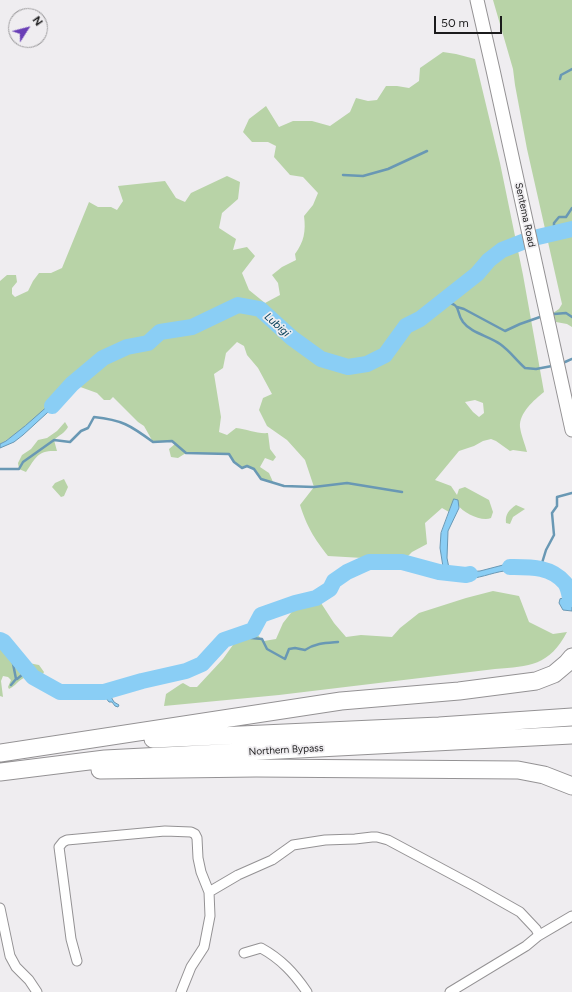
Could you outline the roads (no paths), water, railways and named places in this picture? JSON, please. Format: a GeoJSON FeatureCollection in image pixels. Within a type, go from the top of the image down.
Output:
{"type":"FeatureCollection","features":[{"type":"Feature","properties":{"kind":"highway"},"geometry":{"type":"LineString","coordinates":[[0,753],[341,701],[536,681],[554,674],[572,657]]}},
{"type":"Feature","properties":{"kind":"highway","name":"Northern Bypass"},"geometry":{"type":"LineString","coordinates":[[0,753],[103,741],[439,726],[572,717]]}},
{"type":"Feature","properties":{"kind":"highway","name":"Northern Bypass"},"geometry":{"type":"LineString","coordinates":[[3,771],[105,759],[572,735]]}},
{"type":"Feature","properties":{"kind":"highway"},"geometry":{"type":"LineString","coordinates":[[3,771],[256,768],[518,770],[544,775],[572,786]]}},
{"type":"Feature","properties":{"kind":"main road","name":"Sentema Road"},"geometry":{"type":"LineString","coordinates":[[477,0],[494,70],[572,430]]}},
{"type":"Feature","properties":{"kind":"street"},"geometry":{"type":"LineString","coordinates":[[77,961],[71,939],[59,847],[63,842],[67,840],[165,831],[191,832],[195,834],[197,838],[198,858],[208,892],[210,916],[206,941],[187,975],[181,992]]}},
{"type":"Feature","properties":{"kind":"street"},"geometry":{"type":"LineString","coordinates":[[208,892],[238,875],[272,860],[293,845],[325,840],[377,837],[388,840],[520,912],[536,929],[538,936]]}},
{"type":"Feature","properties":{"kind":"street"},"geometry":{"type":"LineString","coordinates":[[0,908],[10,956],[16,967],[38,992]]}},
{"type":"Feature","properties":{"kind":"street"},"geometry":{"type":"LineString","coordinates":[[450,992],[572,916]]}},
{"type":"Feature","properties":{"kind":"street"},"geometry":{"type":"LineString","coordinates":[[244,953],[261,948],[274,955],[294,973],[307,992]]}},
{"type":"Feature","properties":{"kind":"water"},"geometry":{"type":"Polygon","coordinates":[[[65,391],[59,402],[23,435],[14,442],[0,448],[0,444],[25,426],[65,391]]]}},
{"type":"Feature","properties":{"kind":"water"},"geometry":{"type":"Polygon","coordinates":[[[454,499],[458,500],[459,508],[448,531],[447,558],[450,573],[480,571],[503,565],[533,562],[534,564],[531,567],[524,569],[504,571],[469,579],[459,578],[444,573],[440,548],[441,533],[454,499]]]}},
{"type":"Feature","properties":{"kind":"water"},"geometry":{"type":"Polygon","coordinates":[[[572,598],[572,611],[563,610],[559,603],[560,599],[572,598]]]}},
{"type":"Feature","properties":{"kind":"water"},"geometry":{"type":"Polygon","coordinates":[[[233,637],[229,643],[211,654],[213,645],[217,639],[233,637]]]}},
{"type":"Feature","properties":{"kind":"water"},"geometry":{"type":"Polygon","coordinates":[[[152,674],[163,676],[156,683],[132,684],[127,692],[115,689],[134,683],[145,676],[152,674]]]}},
{"type":"Feature","properties":{"kind":"water"},"geometry":{"type":"Polygon","coordinates":[[[98,686],[112,690],[110,695],[114,702],[119,705],[118,707],[112,702],[109,702],[105,697],[90,696],[86,692],[98,686]]]}},
{"type":"Feature","properties":{"kind":"waterway"},"geometry":{"type":"LineString","coordinates":[[560,79],[561,75],[572,69]]}},
{"type":"Feature","properties":{"kind":"waterway"},"geometry":{"type":"LineString","coordinates":[[343,175],[363,176],[388,169],[427,151]]}},
{"type":"Feature","properties":{"kind":"waterway"},"geometry":{"type":"LineString","coordinates":[[554,234],[554,223],[559,217],[566,217],[572,208]]}},
{"type":"Feature","properties":{"kind":"waterway","name":"Lubigi"},"geometry":{"type":"LineString","coordinates":[[538,237],[572,229]]}},
{"type":"Feature","properties":{"kind":"waterway","name":"Lubigi"},"geometry":{"type":"LineString","coordinates":[[52,406],[72,384],[103,358],[127,347],[148,343],[160,332],[192,327],[238,305],[260,309],[292,338],[321,359],[348,367],[367,364],[385,355],[406,326],[420,319],[477,274],[489,260],[502,250],[525,241]]}},
{"type":"Feature","properties":{"kind":"waterway"},"geometry":{"type":"LineString","coordinates":[[443,301],[458,308],[460,318],[466,326],[500,344],[525,368],[536,369],[552,366]]}},
{"type":"Feature","properties":{"kind":"waterway"},"geometry":{"type":"LineString","coordinates":[[457,307],[464,309],[505,331],[540,317]]}},
{"type":"Feature","properties":{"kind":"waterway"},"geometry":{"type":"LineString","coordinates":[[554,314],[566,313],[572,317]]}},
{"type":"Feature","properties":{"kind":"waterway"},"geometry":{"type":"LineString","coordinates":[[565,362],[572,359]]}},
{"type":"Feature","properties":{"kind":"waterway"},"geometry":{"type":"LineString","coordinates":[[0,469],[19,469],[23,462],[54,440],[70,442],[81,431],[88,428],[94,417],[125,424],[153,442],[172,441],[186,453],[229,454],[234,462],[242,468],[247,466],[254,469],[261,479],[284,486],[314,487],[347,483],[402,492]]}},
{"type":"Feature","properties":{"kind":"waterway"},"geometry":{"type":"LineString","coordinates":[[538,568],[542,563],[546,550],[554,535],[552,513],[557,506],[557,497],[572,493]]}},
{"type":"Feature","properties":{"kind":"waterway"},"geometry":{"type":"LineString","coordinates":[[0,640],[4,642],[33,677],[60,692],[104,692],[142,681],[186,671],[202,664],[224,640],[253,630],[261,615],[295,603],[316,598],[330,589],[334,581],[347,572],[369,562],[402,562],[439,572],[466,575],[470,574]]}},
{"type":"Feature","properties":{"kind":"waterway"},"geometry":{"type":"LineString","coordinates":[[510,567],[540,569],[553,573],[565,583],[568,588],[570,598],[572,599]]}},
{"type":"Feature","properties":{"kind":"waterway"},"geometry":{"type":"LineString","coordinates":[[245,633],[251,638],[262,639],[267,649],[285,659],[289,649],[295,648],[305,650],[325,643],[338,642]]}},
{"type":"Feature","properties":{"kind":"waterway"},"geometry":{"type":"LineString","coordinates":[[10,648],[16,679],[11,685]]}},
{"type":"Feature","properties":{"kind":"waterway"},"geometry":{"type":"LineString","coordinates":[[17,679],[28,670]]}}]}
